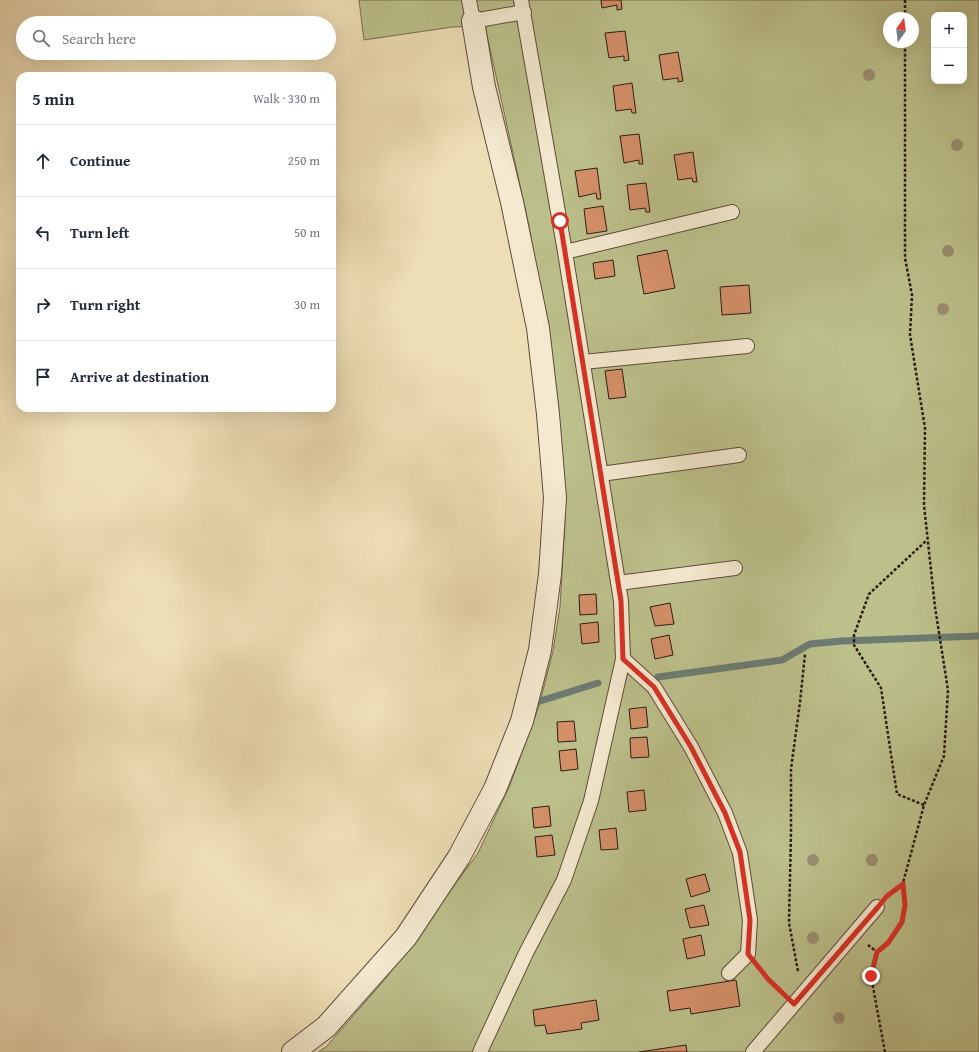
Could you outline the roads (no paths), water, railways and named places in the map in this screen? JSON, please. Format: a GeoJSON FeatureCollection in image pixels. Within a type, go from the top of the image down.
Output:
{"type":"FeatureCollection","features":[{"type":"Feature","properties":{"kind":"street"},"geometry":{"type":"LineString","coordinates":[[293,1052],[326,1027],[406,937],[459,857],[495,789],[522,721],[540,650],[550,574],[555,498],[548,414],[538,328],[512,202],[484,87],[473,21]]}},
{"type":"Feature","properties":{"kind":"lane"},"geometry":{"type":"LineString","coordinates":[[469,0],[473,21],[522,6],[565,252],[621,601],[623,659],[591,801],[564,880],[526,954],[480,1052]]}},
{"type":"Feature","properties":{"kind":"lane"},"geometry":{"type":"LineString","coordinates":[[565,252],[732,212]]}},
{"type":"Feature","properties":{"kind":"lane"},"geometry":{"type":"LineString","coordinates":[[583,362],[747,346]]}},
{"type":"Feature","properties":{"kind":"lane"},"geometry":{"type":"LineString","coordinates":[[601,474],[739,455]]}},
{"type":"Feature","properties":{"kind":"lane"},"geometry":{"type":"LineString","coordinates":[[618,583],[735,568]]}},
{"type":"Feature","properties":{"kind":"lane"},"geometry":{"type":"LineString","coordinates":[[623,659],[654,687],[691,747],[725,813],[740,852],[750,920],[748,954],[729,972]]}},
{"type":"Feature","properties":{"kind":"lane"},"geometry":{"type":"LineString","coordinates":[[753,1052],[878,907]]}},
{"type":"Feature","properties":{"kind":"waterway"},"geometry":{"type":"LineString","coordinates":[[658,677],[782,660],[810,644],[842,641],[979,636]]}},
{"type":"Feature","properties":{"kind":"waterway"},"geometry":{"type":"LineString","coordinates":[[537,702],[598,683]]}}]}
